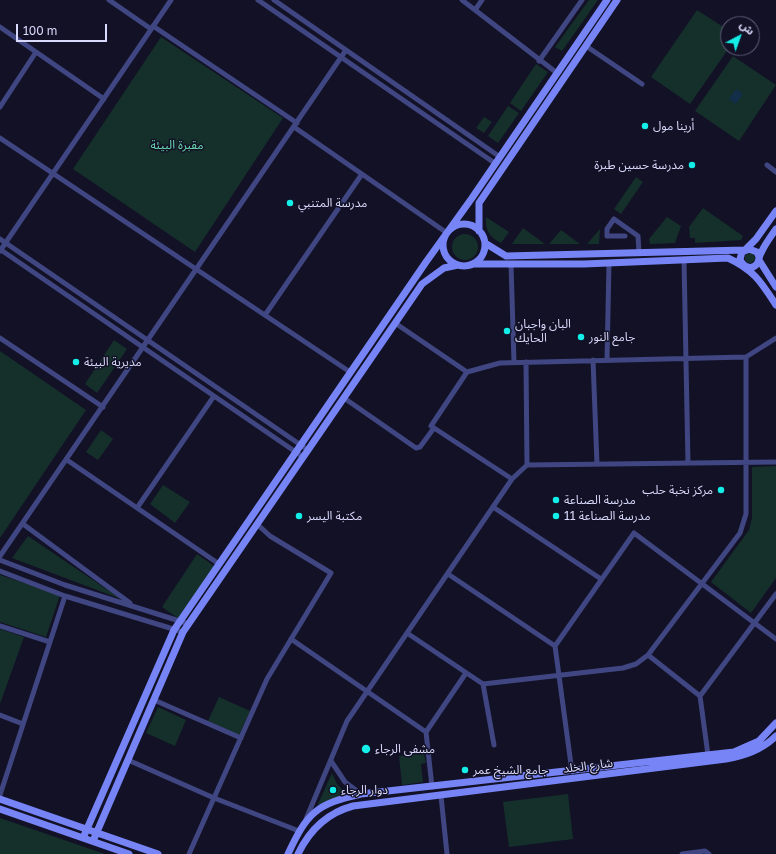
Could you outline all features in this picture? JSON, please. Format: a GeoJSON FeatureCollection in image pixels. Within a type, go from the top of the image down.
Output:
{"type":"FeatureCollection","features":[{"type":"Feature","properties":{"kind":"street"},"geometry":{"type":"LineString","coordinates":[[109,0],[152,27],[295,125],[447,233]]}},
{"type":"Feature","properties":{"kind":"street"},"geometry":{"type":"LineString","coordinates":[[171,0],[0,251],[303,457]]}},
{"type":"Feature","properties":{"kind":"street"},"geometry":{"type":"LineString","coordinates":[[258,0],[496,164]]}},
{"type":"Feature","properties":{"kind":"street"},"geometry":{"type":"LineString","coordinates":[[462,0],[539,61],[557,73]]}},
{"type":"Feature","properties":{"kind":"street"},"geometry":{"type":"LineString","coordinates":[[475,10],[482,0]]}},
{"type":"Feature","properties":{"kind":"street"},"geometry":{"type":"LineString","coordinates":[[539,61],[582,0]]}},
{"type":"Feature","properties":{"kind":"street"},"geometry":{"type":"LineString","coordinates":[[83,838],[174,630],[350,372],[496,164],[607,0]]}},
{"type":"Feature","properties":{"kind":"street"},"geometry":{"type":"LineString","coordinates":[[617,0],[479,203],[479,231],[485,243],[506,256],[754,250],[776,287]]}},
{"type":"Feature","properties":{"kind":"street"},"geometry":{"type":"LineString","coordinates":[[277,1],[500,157]]}},
{"type":"Feature","properties":{"kind":"street"},"geometry":{"type":"LineString","coordinates":[[0,27],[104,99]]}},
{"type":"Feature","properties":{"kind":"street"},"geometry":{"type":"LineString","coordinates":[[586,46],[642,84]]}},
{"type":"Feature","properties":{"kind":"street"},"geometry":{"type":"LineString","coordinates":[[0,556],[346,50]]}},
{"type":"Feature","properties":{"kind":"street"},"geometry":{"type":"LineString","coordinates":[[0,107],[36,52]]}},
{"type":"Feature","properties":{"kind":"street"},"geometry":{"type":"LineString","coordinates":[[0,138],[350,372]]}},
{"type":"Feature","properties":{"kind":"street"},"geometry":{"type":"LineString","coordinates":[[767,166],[776,172]]}},
{"type":"Feature","properties":{"kind":"street"},"geometry":{"type":"LineString","coordinates":[[265,315],[362,174]]}},
{"type":"Feature","properties":{"kind":"street"},"geometry":{"type":"LineString","coordinates":[[776,211],[756,239],[745,250],[740,259],[744,265],[758,278],[776,305]]}},
{"type":"Feature","properties":{"kind":"street"},"geometry":{"type":"LineString","coordinates":[[625,236],[607,236],[607,229],[614,219],[638,236],[639,253]]}},
{"type":"Feature","properties":{"kind":"street"},"geometry":{"type":"LineString","coordinates":[[458,265],[452,262],[444,252],[444,239],[447,233],[452,228],[466,224],[479,231]]}},
{"type":"Feature","properties":{"kind":"street"},"geometry":{"type":"LineString","coordinates":[[92,841],[183,632],[422,284],[444,268],[472,264],[619,263],[728,258],[747,267],[755,266],[776,229]]}},
{"type":"Feature","properties":{"kind":"street"},"geometry":{"type":"LineString","coordinates":[[0,240],[308,450]]}},
{"type":"Feature","properties":{"kind":"street"},"geometry":{"type":"LineString","coordinates":[[472,264],[482,256],[485,243]]}},
{"type":"Feature","properties":{"kind":"street"},"geometry":{"type":"LineString","coordinates":[[618,253],[619,263]]}},
{"type":"Feature","properties":{"kind":"street"},"geometry":{"type":"LineString","coordinates":[[684,260],[688,463]]}},
{"type":"Feature","properties":{"kind":"street"},"geometry":{"type":"LineString","coordinates":[[607,360],[609,263]]}},
{"type":"Feature","properties":{"kind":"street"},"geometry":{"type":"LineString","coordinates":[[511,264],[514,362]]}},
{"type":"Feature","properties":{"kind":"street"},"geometry":{"type":"LineString","coordinates":[[395,324],[467,372]]}},
{"type":"Feature","properties":{"kind":"street"},"geometry":{"type":"LineString","coordinates":[[0,338],[103,407]]}},
{"type":"Feature","properties":{"kind":"street"},"geometry":{"type":"LineString","coordinates":[[512,480],[431,426],[467,372],[500,363],[514,362],[746,357],[776,338]]}},
{"type":"Feature","properties":{"kind":"street"},"geometry":{"type":"LineString","coordinates":[[407,633],[483,684],[622,668],[636,664],[648,655],[744,526],[746,514],[746,357]]}},
{"type":"Feature","properties":{"kind":"street"},"geometry":{"type":"LineString","coordinates":[[593,360],[597,464]]}},
{"type":"Feature","properties":{"kind":"street"},"geometry":{"type":"LineString","coordinates":[[526,362],[527,465]]}},
{"type":"Feature","properties":{"kind":"street"},"geometry":{"type":"LineString","coordinates":[[137,508],[214,396]]}},
{"type":"Feature","properties":{"kind":"street"},"geometry":{"type":"LineString","coordinates":[[344,398],[416,448],[420,447],[434,428]]}},
{"type":"Feature","properties":{"kind":"street"},"geometry":{"type":"LineString","coordinates":[[332,400],[339,405]]}},
{"type":"Feature","properties":{"kind":"street"},"geometry":{"type":"LineString","coordinates":[[67,460],[219,564]]}},
{"type":"Feature","properties":{"kind":"street"},"geometry":{"type":"LineString","coordinates":[[288,854],[305,821],[322,779],[332,761],[347,721],[493,507],[512,480],[527,465],[776,462]]}},
{"type":"Feature","properties":{"kind":"street"},"geometry":{"type":"LineString","coordinates":[[493,507],[601,579]]}},
{"type":"Feature","properties":{"kind":"street"},"geometry":{"type":"LineString","coordinates":[[23,524],[134,606]]}},
{"type":"Feature","properties":{"kind":"street"},"geometry":{"type":"LineString","coordinates":[[189,854],[267,679],[331,573],[270,536],[257,524]]}},
{"type":"Feature","properties":{"kind":"street"},"geometry":{"type":"LineString","coordinates":[[573,779],[555,646],[634,533],[776,639]]}},
{"type":"Feature","properties":{"kind":"street"},"geometry":{"type":"LineString","coordinates":[[0,560],[66,585],[189,624]]}},
{"type":"Feature","properties":{"kind":"street"},"geometry":{"type":"LineString","coordinates":[[0,571],[65,596],[183,632]]}},
{"type":"Feature","properties":{"kind":"street"},"geometry":{"type":"LineString","coordinates":[[448,574],[555,646]]}},
{"type":"Feature","properties":{"kind":"street"},"geometry":{"type":"LineString","coordinates":[[700,696],[776,594]]}},
{"type":"Feature","properties":{"kind":"street"},"geometry":{"type":"LineString","coordinates":[[0,795],[65,596]]}},
{"type":"Feature","properties":{"kind":"street"},"geometry":{"type":"LineString","coordinates":[[0,626],[50,642]]}},
{"type":"Feature","properties":{"kind":"street"},"geometry":{"type":"LineString","coordinates":[[291,639],[426,732]]}},
{"type":"Feature","properties":{"kind":"street"},"geometry":{"type":"LineString","coordinates":[[648,655],[700,696],[708,755]]}},
{"type":"Feature","properties":{"kind":"street"},"geometry":{"type":"LineString","coordinates":[[432,787],[426,732],[466,673]]}},
{"type":"Feature","properties":{"kind":"street"},"geometry":{"type":"LineString","coordinates":[[483,684],[494,745]]}},
{"type":"Feature","properties":{"kind":"street"},"geometry":{"type":"LineString","coordinates":[[154,700],[241,738]]}},
{"type":"Feature","properties":{"kind":"street"},"geometry":{"type":"LineString","coordinates":[[0,715],[23,724]]}},
{"type":"Feature","properties":{"kind":"street"},"geometry":{"type":"LineString","coordinates":[[305,821],[322,807],[340,799],[361,794],[734,752],[749,747],[768,734],[776,723]]}},
{"type":"Feature","properties":{"kind":"street","name":"شارع الخلد"},"geometry":{"type":"LineString","coordinates":[[298,854],[313,831],[327,817],[341,810],[371,804],[738,757],[761,749],[776,736]]}},
{"type":"Feature","properties":{"kind":"street"},"geometry":{"type":"LineString","coordinates":[[128,760],[214,798],[298,832]]}},
{"type":"Feature","properties":{"kind":"street"},"geometry":{"type":"LineString","coordinates":[[332,761],[345,782],[361,794]]}},
{"type":"Feature","properties":{"kind":"street"},"geometry":{"type":"LineString","coordinates":[[370,794],[371,804]]}},
{"type":"Feature","properties":{"kind":"street"},"geometry":{"type":"LineString","coordinates":[[441,796],[447,854]]}},
{"type":"Feature","properties":{"kind":"street"},"geometry":{"type":"LineString","coordinates":[[0,799],[158,854]]}},
{"type":"Feature","properties":{"kind":"street"},"geometry":{"type":"LineString","coordinates":[[0,809],[129,854]]}},
{"type":"Feature","properties":{"kind":"street"},"geometry":{"type":"LineString","coordinates":[[682,854],[705,851],[709,854]]}},
{"type":"Feature","properties":{"kind":"green space"},"geometry":{"type":"Polygon","coordinates":[[[589,0],[598,0],[562,51],[555,47],[589,0]]]}},
{"type":"Feature","properties":{"kind":"green space"},"geometry":{"type":"Polygon","coordinates":[[[697,10],[720,25],[720,56],[723,56],[690,104],[651,77],[697,10]]]}},
{"type":"Feature","properties":{"kind":"green space","name":"مقبرة البيئة"},"geometry":{"type":"Polygon","coordinates":[[[161,37],[283,118],[195,252],[73,169],[161,37]]]}},
{"type":"Feature","properties":{"kind":"green space"},"geometry":{"type":"Polygon","coordinates":[[[733,56],[776,85],[739,141],[695,111],[733,56]]]}},
{"type":"Feature","properties":{"kind":"green space"},"geometry":{"type":"Polygon","coordinates":[[[536,64],[548,72],[521,111],[510,103],[536,64]]]}},
{"type":"Feature","properties":{"kind":"green space"},"geometry":{"type":"Polygon","coordinates":[[[508,106],[519,113],[498,143],[488,136],[508,106]]]}},
{"type":"Feature","properties":{"kind":"green space"},"geometry":{"type":"Polygon","coordinates":[[[484,117],[492,122],[484,133],[476,128],[484,117]]]}},
{"type":"Feature","properties":{"kind":"green space"},"geometry":{"type":"Polygon","coordinates":[[[636,177],[643,182],[621,214],[614,209],[636,177]]]}},
{"type":"Feature","properties":{"kind":"green space"},"geometry":{"type":"Polygon","coordinates":[[[703,208],[743,236],[741,240],[695,243],[695,238],[690,238],[689,227],[703,208]]]}},
{"type":"Feature","properties":{"kind":"green space"},"geometry":{"type":"Polygon","coordinates":[[[486,217],[509,232],[501,243],[493,238],[489,233],[486,226],[486,217]]]}},
{"type":"Feature","properties":{"kind":"green space"},"geometry":{"type":"Polygon","coordinates":[[[667,217],[681,226],[675,243],[650,244],[649,239],[667,217]]]}},
{"type":"Feature","properties":{"kind":"green space"},"geometry":{"type":"Polygon","coordinates":[[[523,228],[545,244],[512,244],[523,228]]]}},
{"type":"Feature","properties":{"kind":"green space"},"geometry":{"type":"Polygon","coordinates":[[[600,229],[599,244],[587,244],[600,229]]]}},
{"type":"Feature","properties":{"kind":"green space"},"geometry":{"type":"Polygon","coordinates":[[[561,230],[580,244],[549,244],[561,230]]]}},
{"type":"Feature","properties":{"kind":"green space"},"geometry":{"type":"Polygon","coordinates":[[[465,234],[474,238],[478,247],[474,256],[465,260],[456,256],[452,247],[456,238],[465,234]]]}},
{"type":"Feature","properties":{"kind":"green space"},"geometry":{"type":"Polygon","coordinates":[[[750,253],[755,258],[750,263],[745,258],[750,253]]]}},
{"type":"Feature","properties":{"kind":"green space"},"geometry":{"type":"Polygon","coordinates":[[[114,340],[127,349],[97,393],[85,384],[114,340]]]}},
{"type":"Feature","properties":{"kind":"green space"},"geometry":{"type":"Polygon","coordinates":[[[0,351],[86,410],[0,538],[0,351]]]}},
{"type":"Feature","properties":{"kind":"green space"},"geometry":{"type":"Polygon","coordinates":[[[101,430],[113,439],[98,460],[86,452],[101,430]]]}},
{"type":"Feature","properties":{"kind":"green space"},"geometry":{"type":"Polygon","coordinates":[[[776,466],[776,578],[751,613],[711,582],[749,530],[752,518],[752,467],[776,466]]]}},
{"type":"Feature","properties":{"kind":"green space"},"geometry":{"type":"Polygon","coordinates":[[[163,485],[190,502],[175,523],[150,504],[163,485]]]}},
{"type":"Feature","properties":{"kind":"green space"},"geometry":{"type":"Polygon","coordinates":[[[28,536],[121,599],[12,558],[28,536]]]}},
{"type":"Feature","properties":{"kind":"green space"},"geometry":{"type":"Polygon","coordinates":[[[197,554],[214,566],[179,619],[162,607],[197,554]]]}},
{"type":"Feature","properties":{"kind":"green space"},"geometry":{"type":"Polygon","coordinates":[[[0,575],[60,595],[46,637],[0,622],[0,575]]]}},
{"type":"Feature","properties":{"kind":"green space"},"geometry":{"type":"Polygon","coordinates":[[[0,629],[24,637],[0,704],[0,629]]]}},
{"type":"Feature","properties":{"kind":"green space"},"geometry":{"type":"Polygon","coordinates":[[[219,697],[250,711],[239,735],[208,721],[219,697]]]}},
{"type":"Feature","properties":{"kind":"green space"},"geometry":{"type":"Polygon","coordinates":[[[158,707],[186,720],[175,746],[146,733],[158,707]]]}},
{"type":"Feature","properties":{"kind":"green space"},"geometry":{"type":"Polygon","coordinates":[[[424,753],[426,763],[421,764],[423,782],[402,785],[399,756],[424,753]]]}},
{"type":"Feature","properties":{"kind":"green space"},"geometry":{"type":"Polygon","coordinates":[[[332,773],[337,784],[346,793],[319,805],[318,804],[332,773]]]}},
{"type":"Feature","properties":{"kind":"green space"},"geometry":{"type":"Polygon","coordinates":[[[568,794],[573,839],[509,847],[503,802],[568,794]]]}},
{"type":"Feature","properties":{"kind":"green space"},"geometry":{"type":"Polygon","coordinates":[[[0,818],[105,854],[0,854],[0,818]]]}},
{"type":"Feature","properties":{"kind":"water"},"geometry":{"type":"Polygon","coordinates":[[[736,89],[743,94],[736,104],[729,99],[736,89]]]}},
{"type":"Feature","properties":{"kind":"place","name":"أرينا مول"},"geometry":{"type":"Point","coordinates":[645,126]}},
{"type":"Feature","properties":{"kind":"place","name":"مدرسة حسين طبرة"},"geometry":{"type":"Point","coordinates":[692,165]}},
{"type":"Feature","properties":{"kind":"place","name":"مدرسة المتنبي"},"geometry":{"type":"Point","coordinates":[290,203]}},
{"type":"Feature","properties":{"kind":"place","name":"البان واجبان الحايك"},"geometry":{"type":"Point","coordinates":[507,331]}},
{"type":"Feature","properties":{"kind":"place","name":"جامع النور"},"geometry":{"type":"Point","coordinates":[581,337]}},
{"type":"Feature","properties":{"kind":"place","name":"مديرية البيئة"},"geometry":{"type":"Point","coordinates":[76,362]}},
{"type":"Feature","properties":{"kind":"place","name":"مركز نخبة حلب"},"geometry":{"type":"Point","coordinates":[721,490]}},
{"type":"Feature","properties":{"kind":"place","name":"مدرسة الصناعة"},"geometry":{"type":"Point","coordinates":[556,500]}},
{"type":"Feature","properties":{"kind":"place","name":"مكتبة اليسر"},"geometry":{"type":"Point","coordinates":[299,516]}},
{"type":"Feature","properties":{"kind":"place","name":"مدرسة الصناعة 11"},"geometry":{"type":"Point","coordinates":[556,516]}},
{"type":"Feature","properties":{"kind":"place","name":"مشفى الرجاء"},"geometry":{"type":"Point","coordinates":[366,749]}},
{"type":"Feature","properties":{"kind":"place","name":"جامع الشيخ عمر"},"geometry":{"type":"Point","coordinates":[465,770]}},
{"type":"Feature","properties":{"kind":"place","name":"دوار الرجاء"},"geometry":{"type":"Point","coordinates":[333,790]}}]}
